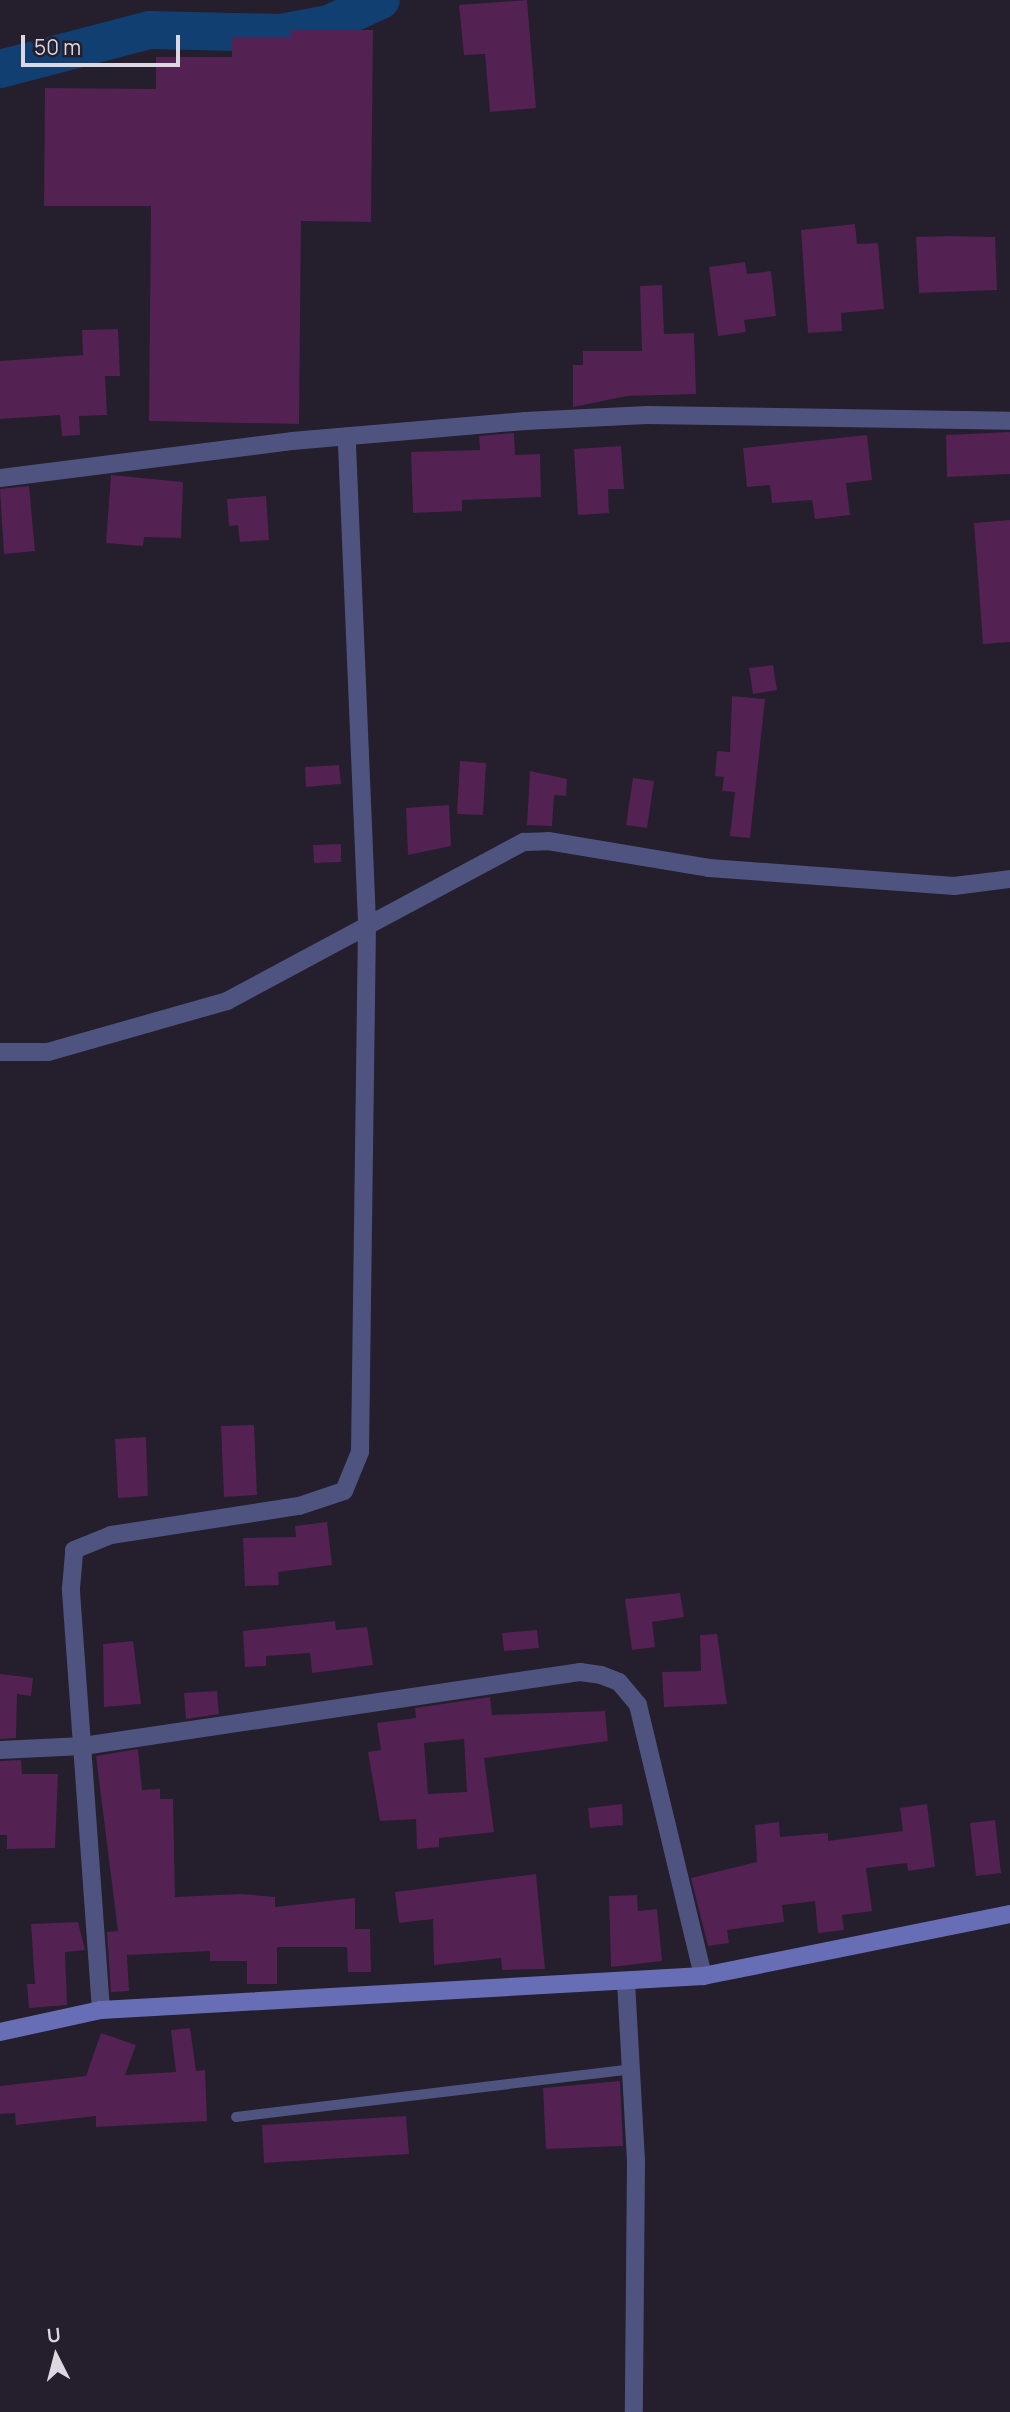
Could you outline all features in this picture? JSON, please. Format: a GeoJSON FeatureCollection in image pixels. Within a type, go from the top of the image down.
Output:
{"type":"FeatureCollection","features":[{"type":"Feature","properties":{"kind":"street"},"geometry":{"type":"LineString","coordinates":[[0,478],[347,436],[647,415],[1010,421]]}},
{"type":"Feature","properties":{"kind":"street"},"geometry":{"type":"LineString","coordinates":[[101,2010],[71,1588],[74,1550],[111,1535],[299,1506],[344,1491],[356,1475],[367,922],[347,436]]}},
{"type":"Feature","properties":{"kind":"street"},"geometry":{"type":"LineString","coordinates":[[0,1052],[48,1052],[227,1002],[275,981],[367,922],[505,849],[536,841],[709,868],[954,886],[1010,878]]}},
{"type":"Feature","properties":{"kind":"street"},"geometry":{"type":"LineString","coordinates":[[0,1750],[83,1746],[580,1672],[601,1675],[619,1682],[638,1705],[703,1976]]}},
{"type":"Feature","properties":{"kind":"street"},"geometry":{"type":"LineString","coordinates":[[0,2032],[101,2010],[445,1987],[626,1982],[703,1976],[1010,1914]]}},
{"type":"Feature","properties":{"kind":"street"},"geometry":{"type":"LineString","coordinates":[[626,1982],[631,2069],[634,2412]]}},
{"type":"Feature","properties":{"kind":"lane"},"geometry":{"type":"LineString","coordinates":[[236,2117],[631,2069]]}},
{"type":"Feature","properties":{"kind":"building"},"geometry":{"type":"Polygon","coordinates":[[[527,0],[536,108],[490,112],[485,54],[464,55],[459,5],[527,0]]]}},
{"type":"Feature","properties":{"kind":"building"},"geometry":{"type":"Polygon","coordinates":[[[291,30],[373,30],[371,222],[301,221],[299,424],[149,421],[151,206],[44,206],[45,88],[156,89],[156,57],[232,57],[232,37],[291,37],[291,30]]]}},
{"type":"Feature","properties":{"kind":"building"},"geometry":{"type":"Polygon","coordinates":[[[855,224],[857,244],[878,243],[884,309],[841,313],[842,331],[808,333],[801,230],[855,224]]]}},
{"type":"Feature","properties":{"kind":"building"},"geometry":{"type":"Polygon","coordinates":[[[916,237],[995,237],[997,290],[919,293],[916,237]]]}},
{"type":"Feature","properties":{"kind":"building"},"geometry":{"type":"Polygon","coordinates":[[[745,262],[747,274],[771,271],[776,316],[744,320],[746,332],[718,336],[709,267],[745,262]]]}},
{"type":"Feature","properties":{"kind":"building"},"geometry":{"type":"Polygon","coordinates":[[[662,285],[664,334],[694,333],[696,394],[627,396],[573,407],[573,365],[583,365],[583,351],[642,351],[640,286],[662,285]]]}},
{"type":"Feature","properties":{"kind":"building"},"geometry":{"type":"Polygon","coordinates":[[[118,329],[120,376],[105,376],[107,415],[79,416],[80,435],[62,436],[60,415],[0,419],[0,361],[83,355],[82,330],[118,329]]]}},
{"type":"Feature","properties":{"kind":"building"},"geometry":{"type":"Polygon","coordinates":[[[1010,432],[1010,474],[947,477],[946,435],[1010,432]]]}},
{"type":"Feature","properties":{"kind":"building"},"geometry":{"type":"Polygon","coordinates":[[[514,433],[515,455],[540,454],[541,497],[462,500],[462,511],[413,513],[411,452],[480,450],[479,436],[514,433]]]}},
{"type":"Feature","properties":{"kind":"building"},"geometry":{"type":"Polygon","coordinates":[[[867,435],[872,480],[846,483],[850,515],[815,519],[812,500],[772,503],[770,485],[747,487],[743,448],[867,435]]]}},
{"type":"Feature","properties":{"kind":"building"},"geometry":{"type":"Polygon","coordinates":[[[621,446],[624,489],[608,489],[609,513],[578,515],[574,449],[621,446]]]}},
{"type":"Feature","properties":{"kind":"building"},"geometry":{"type":"Polygon","coordinates":[[[111,475],[183,482],[181,538],[144,537],[143,546],[106,543],[111,475]]]}},
{"type":"Feature","properties":{"kind":"building"},"geometry":{"type":"Polygon","coordinates":[[[29,486],[35,551],[4,554],[0,489],[29,486]]]}},
{"type":"Feature","properties":{"kind":"building"},"geometry":{"type":"Polygon","coordinates":[[[266,496],[269,540],[240,542],[238,525],[229,526],[227,499],[266,496]]]}},
{"type":"Feature","properties":{"kind":"building"},"geometry":{"type":"Polygon","coordinates":[[[1010,520],[1010,642],[983,644],[974,523],[1010,520]]]}},
{"type":"Feature","properties":{"kind":"building"},"geometry":{"type":"Polygon","coordinates":[[[773,665],[777,690],[753,694],[749,668],[773,665]]]}},
{"type":"Feature","properties":{"kind":"building"},"geometry":{"type":"Polygon","coordinates":[[[732,696],[765,699],[750,838],[730,836],[735,792],[722,791],[724,777],[715,776],[717,751],[730,752],[732,696]]]}},
{"type":"Feature","properties":{"kind":"building"},"geometry":{"type":"Polygon","coordinates":[[[460,761],[486,763],[483,815],[457,814],[460,761]]]}},
{"type":"Feature","properties":{"kind":"building"},"geometry":{"type":"Polygon","coordinates":[[[339,765],[341,784],[306,787],[305,767],[339,765]]]}},
{"type":"Feature","properties":{"kind":"building"},"geometry":{"type":"Polygon","coordinates":[[[530,771],[567,779],[566,796],[554,795],[552,826],[527,825],[530,771]]]}},
{"type":"Feature","properties":{"kind":"building"},"geometry":{"type":"Polygon","coordinates":[[[633,778],[654,781],[647,828],[626,825],[633,778]]]}},
{"type":"Feature","properties":{"kind":"building"},"geometry":{"type":"Polygon","coordinates":[[[449,805],[451,846],[408,855],[406,808],[449,805]]]}},
{"type":"Feature","properties":{"kind":"building"},"geometry":{"type":"Polygon","coordinates":[[[341,844],[341,862],[314,863],[313,845],[341,844]]]}},
{"type":"Feature","properties":{"kind":"building"},"geometry":{"type":"Polygon","coordinates":[[[254,1425],[257,1495],[224,1497],[221,1426],[254,1425]]]}},
{"type":"Feature","properties":{"kind":"building"},"geometry":{"type":"Polygon","coordinates":[[[146,1437],[148,1496],[118,1498],[115,1439],[146,1437]]]}},
{"type":"Feature","properties":{"kind":"building"},"geometry":{"type":"Polygon","coordinates":[[[327,1522],[332,1565],[278,1572],[279,1585],[245,1586],[243,1538],[296,1537],[295,1526],[327,1522]]]}},
{"type":"Feature","properties":{"kind":"building"},"geometry":{"type":"Polygon","coordinates":[[[680,1593],[684,1617],[652,1622],[655,1647],[632,1650],[625,1599],[680,1593]]]}},
{"type":"Feature","properties":{"kind":"building"},"geometry":{"type":"Polygon","coordinates":[[[335,1621],[336,1630],[367,1627],[373,1665],[312,1673],[310,1653],[266,1656],[266,1666],[245,1667],[243,1631],[335,1621]]]}},
{"type":"Feature","properties":{"kind":"building"},"geometry":{"type":"Polygon","coordinates":[[[537,1630],[539,1648],[504,1651],[502,1633],[537,1630]]]}},
{"type":"Feature","properties":{"kind":"building"},"geometry":{"type":"Polygon","coordinates":[[[717,1634],[727,1704],[664,1707],[662,1672],[701,1671],[700,1635],[717,1634]]]}},
{"type":"Feature","properties":{"kind":"building"},"geometry":{"type":"Polygon","coordinates":[[[133,1641],[141,1704],[104,1707],[103,1644],[133,1641]]]}},
{"type":"Feature","properties":{"kind":"building"},"geometry":{"type":"Polygon","coordinates":[[[0,1674],[33,1678],[31,1696],[17,1694],[16,1738],[0,1739],[0,1674]]]}},
{"type":"Feature","properties":{"kind":"building"},"geometry":{"type":"Polygon","coordinates":[[[217,1691],[219,1714],[186,1719],[184,1693],[217,1691]]]}},
{"type":"Feature","properties":{"kind":"building"},"geometry":{"type":"Polygon","coordinates":[[[490,1697],[492,1715],[605,1711],[608,1741],[484,1758],[494,1832],[439,1838],[439,1847],[417,1849],[416,1819],[380,1821],[368,1752],[381,1750],[377,1723],[416,1718],[415,1708],[490,1697]],[[464,1739],[424,1743],[428,1794],[467,1792],[464,1739]]]}},
{"type":"Feature","properties":{"kind":"building"},"geometry":{"type":"Polygon","coordinates":[[[138,1749],[142,1790],[160,1789],[160,1799],[173,1799],[175,1897],[241,1894],[275,1897],[275,1907],[355,1898],[355,1929],[370,1929],[371,1972],[348,1972],[347,1947],[277,1947],[277,1984],[247,1984],[247,1961],[210,1961],[210,1951],[127,1955],[129,1991],[111,1992],[107,1932],[118,1931],[96,1756],[138,1749]]]}},
{"type":"Feature","properties":{"kind":"building"},"geometry":{"type":"Polygon","coordinates":[[[21,1760],[22,1774],[58,1774],[55,1848],[7,1849],[7,1835],[0,1835],[0,1761],[21,1760]]]}},
{"type":"Feature","properties":{"kind":"building"},"geometry":{"type":"Polygon","coordinates":[[[622,1804],[623,1825],[590,1828],[588,1808],[622,1804]]]}},
{"type":"Feature","properties":{"kind":"building"},"geometry":{"type":"Polygon","coordinates":[[[927,1804],[935,1867],[908,1871],[907,1863],[866,1868],[872,1911],[842,1915],[844,1930],[818,1933],[815,1901],[782,1905],[784,1922],[727,1930],[729,1943],[708,1946],[691,1878],[757,1862],[755,1825],[779,1822],[780,1837],[828,1833],[828,1841],[903,1831],[900,1808],[927,1804]]]}},
{"type":"Feature","properties":{"kind":"building"},"geometry":{"type":"Polygon","coordinates":[[[995,1820],[1001,1873],[976,1876],[970,1823],[995,1820]]]}},
{"type":"Feature","properties":{"kind":"building"},"geometry":{"type":"Polygon","coordinates":[[[536,1874],[545,1969],[502,1970],[501,1958],[434,1965],[433,1919],[399,1923],[395,1892],[536,1874]]]}},
{"type":"Feature","properties":{"kind":"building"},"geometry":{"type":"Polygon","coordinates":[[[637,1895],[638,1911],[657,1909],[662,1961],[611,1967],[609,1896],[637,1895]]]}},
{"type":"Feature","properties":{"kind":"building"},"geometry":{"type":"Polygon","coordinates":[[[78,1922],[85,1950],[65,1952],[67,2005],[29,2008],[27,1984],[35,1984],[31,1924],[78,1922]]]}},
{"type":"Feature","properties":{"kind":"building"},"geometry":{"type":"Polygon","coordinates":[[[190,2028],[196,2071],[205,2070],[207,2121],[96,2127],[96,2116],[16,2125],[15,2113],[0,2114],[0,2086],[86,2076],[101,2033],[136,2045],[125,2075],[176,2072],[171,2030],[190,2028]]]}},
{"type":"Feature","properties":{"kind":"building"},"geometry":{"type":"Polygon","coordinates":[[[620,2081],[623,2146],[546,2149],[543,2088],[620,2081]]]}},
{"type":"Feature","properties":{"kind":"building"},"geometry":{"type":"Polygon","coordinates":[[[406,2116],[409,2154],[264,2163],[262,2125],[406,2116]]]}},
{"type":"Feature","properties":{"kind":"waterway"},"geometry":{"type":"LineString","coordinates":[[0,69],[150,30],[280,33],[329,24],[381,0]]}}]}
